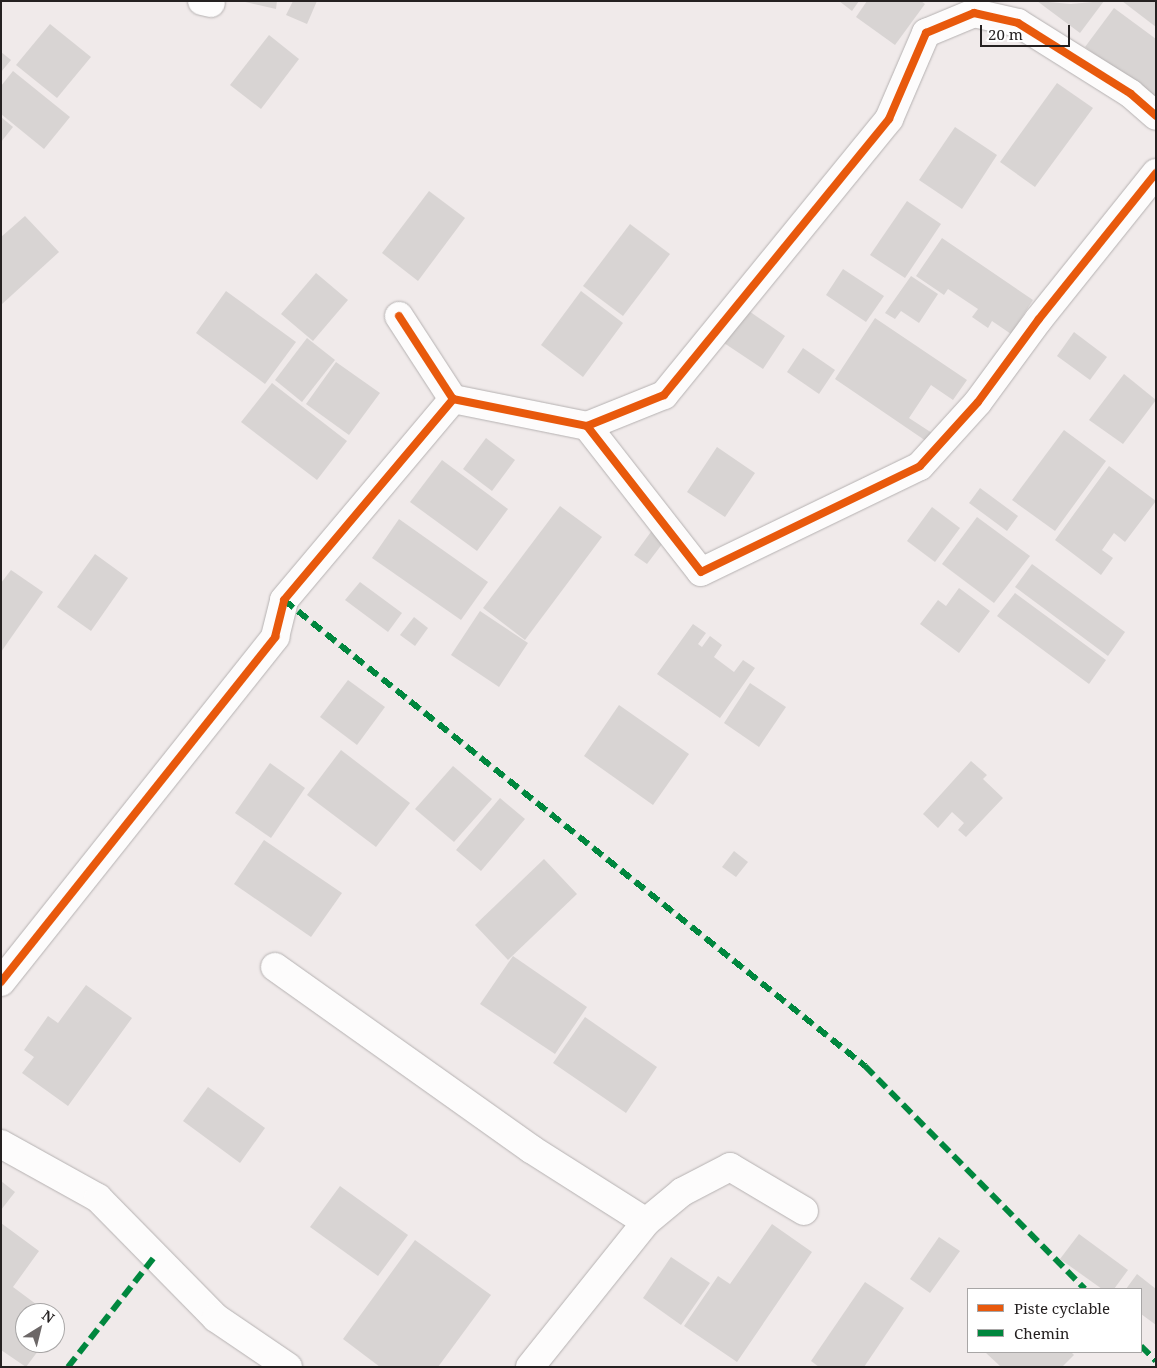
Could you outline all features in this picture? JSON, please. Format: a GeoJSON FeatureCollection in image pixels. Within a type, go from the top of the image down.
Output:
{"type":"FeatureCollection","features":[{"type":"Feature","properties":{"kind":"street"},"geometry":{"type":"LineString","coordinates":[[399,316],[453,399],[588,426],[664,394],[889,118],[926,33],[966,7],[1018,23],[1131,94],[1156,116]]}},
{"type":"Feature","properties":{"kind":"street"},"geometry":{"type":"LineString","coordinates":[[588,426],[701,572],[920,466],[978,402],[1039,319],[1156,173]]}},
{"type":"Feature","properties":{"kind":"street"},"geometry":{"type":"LineString","coordinates":[[1,982],[275,637],[284,600],[453,399]]}},
{"type":"Feature","properties":{"kind":"street"},"geometry":{"type":"LineString","coordinates":[[275,967],[531,1148],[646,1222]]}},
{"type":"Feature","properties":{"kind":"street"},"geometry":{"type":"LineString","coordinates":[[1,1144],[98,1198],[216,1318],[288,1367]]}},
{"type":"Feature","properties":{"kind":"street"},"geometry":{"type":"LineString","coordinates":[[530,1367],[646,1222],[682,1192],[730,1167],[804,1212]]}},
{"type":"Feature","properties":{"kind":"building"},"geometry":{"type":"Polygon","coordinates":[[[241,1],[277,1],[276,9],[241,1]]]}},
{"type":"Feature","properties":{"kind":"building"},"geometry":{"type":"Polygon","coordinates":[[[293,1],[317,1],[307,24],[286,15],[293,1]]]}},
{"type":"Feature","properties":{"kind":"building"},"geometry":{"type":"Polygon","coordinates":[[[839,1],[859,1],[852,11],[839,1]]]}},
{"type":"Feature","properties":{"kind":"building"},"geometry":{"type":"Polygon","coordinates":[[[867,1],[921,1],[925,4],[895,45],[856,17],[867,1]]]}},
{"type":"Feature","properties":{"kind":"building"},"geometry":{"type":"Polygon","coordinates":[[[1037,1],[1071,4],[1104,1],[1080,33],[1037,1]]]}},
{"type":"Feature","properties":{"kind":"building"},"geometry":{"type":"Polygon","coordinates":[[[1122,1],[1156,1],[1156,27],[1122,1]]]}},
{"type":"Feature","properties":{"kind":"building"},"geometry":{"type":"Polygon","coordinates":[[[1114,8],[1156,39],[1156,99],[1085,47],[1114,8]]]}},
{"type":"Feature","properties":{"kind":"building"},"geometry":{"type":"Polygon","coordinates":[[[50,24],[91,57],[57,98],[16,65],[50,24]]]}},
{"type":"Feature","properties":{"kind":"building"},"geometry":{"type":"Polygon","coordinates":[[[269,35],[299,59],[261,109],[230,85],[269,35]]]}},
{"type":"Feature","properties":{"kind":"building"},"geometry":{"type":"Polygon","coordinates":[[[1,52],[11,60],[1,72],[1,52]]]}},
{"type":"Feature","properties":{"kind":"building"},"geometry":{"type":"Polygon","coordinates":[[[13,71],[70,117],[44,149],[1,114],[1,86],[13,71]]]}},
{"type":"Feature","properties":{"kind":"building"},"geometry":{"type":"Polygon","coordinates":[[[1057,83],[1093,108],[1035,187],[1000,162],[1057,83]]]}},
{"type":"Feature","properties":{"kind":"building"},"geometry":{"type":"Polygon","coordinates":[[[1,117],[13,127],[1,142],[1,117]]]}},
{"type":"Feature","properties":{"kind":"building"},"geometry":{"type":"Polygon","coordinates":[[[955,127],[997,155],[962,209],[919,180],[955,127]]]}},
{"type":"Feature","properties":{"kind":"building"},"geometry":{"type":"Polygon","coordinates":[[[429,191],[465,218],[418,281],[382,253],[429,191]]]}},
{"type":"Feature","properties":{"kind":"building"},"geometry":{"type":"Polygon","coordinates":[[[907,201],[941,224],[905,278],[870,255],[907,201]]]}},
{"type":"Feature","properties":{"kind":"building"},"geometry":{"type":"Polygon","coordinates":[[[25,216],[59,252],[1,305],[1,237],[25,216]]]}},
{"type":"Feature","properties":{"kind":"building"},"geometry":{"type":"Polygon","coordinates":[[[630,224],[670,254],[623,316],[583,286],[630,224]]]}},
{"type":"Feature","properties":{"kind":"building"},"geometry":{"type":"Polygon","coordinates":[[[942,238],[1033,300],[1011,334],[992,321],[988,328],[972,317],[978,309],[948,289],[944,295],[916,276],[942,238]]]}},
{"type":"Feature","properties":{"kind":"building"},"geometry":{"type":"Polygon","coordinates":[[[843,269],[884,296],[866,322],[826,295],[843,269]]]}},
{"type":"Feature","properties":{"kind":"building"},"geometry":{"type":"Polygon","coordinates":[[[316,273],[348,300],[313,341],[281,314],[316,273]]]}},
{"type":"Feature","properties":{"kind":"building"},"geometry":{"type":"Polygon","coordinates":[[[911,276],[938,294],[919,323],[901,311],[895,319],[885,313],[911,276]]]}},
{"type":"Feature","properties":{"kind":"building"},"geometry":{"type":"Polygon","coordinates":[[[226,291],[296,342],[265,384],[196,333],[226,291]]]}},
{"type":"Feature","properties":{"kind":"building"},"geometry":{"type":"Polygon","coordinates":[[[581,291],[623,323],[583,377],[541,345],[581,291]]]}},
{"type":"Feature","properties":{"kind":"building"},"geometry":{"type":"Polygon","coordinates":[[[746,309],[785,336],[763,369],[724,343],[746,309]]]}},
{"type":"Feature","properties":{"kind":"building"},"geometry":{"type":"Polygon","coordinates":[[[875,318],[967,380],[953,400],[931,385],[909,418],[932,433],[926,441],[835,379],[875,318]]]}},
{"type":"Feature","properties":{"kind":"building"},"geometry":{"type":"Polygon","coordinates":[[[1074,332],[1107,357],[1090,380],[1057,356],[1074,332]]]}},
{"type":"Feature","properties":{"kind":"building"},"geometry":{"type":"Polygon","coordinates":[[[307,338],[335,360],[302,402],[275,380],[307,338]]]}},
{"type":"Feature","properties":{"kind":"building"},"geometry":{"type":"Polygon","coordinates":[[[803,348],[835,370],[819,394],[787,372],[803,348]]]}},
{"type":"Feature","properties":{"kind":"building"},"geometry":{"type":"Polygon","coordinates":[[[336,362],[380,393],[349,435],[306,404],[336,362]]]}},
{"type":"Feature","properties":{"kind":"building"},"geometry":{"type":"Polygon","coordinates":[[[1124,374],[1156,400],[1123,444],[1089,420],[1124,374]]]}},
{"type":"Feature","properties":{"kind":"building"},"geometry":{"type":"Polygon","coordinates":[[[272,383],[347,441],[317,480],[241,422],[272,383]]]}},
{"type":"Feature","properties":{"kind":"building"},"geometry":{"type":"Polygon","coordinates":[[[1064,430],[1106,461],[1055,531],[1012,500],[1064,430]]]}},
{"type":"Feature","properties":{"kind":"building"},"geometry":{"type":"Polygon","coordinates":[[[486,438],[515,460],[492,491],[463,469],[486,438]]]}},
{"type":"Feature","properties":{"kind":"building"},"geometry":{"type":"Polygon","coordinates":[[[717,447],[755,473],[725,517],[687,492],[717,447]]]}},
{"type":"Feature","properties":{"kind":"building"},"geometry":{"type":"Polygon","coordinates":[[[442,460],[508,509],[477,551],[410,502],[442,460]]]}},
{"type":"Feature","properties":{"kind":"building"},"geometry":{"type":"Polygon","coordinates":[[[1109,466],[1156,501],[1125,542],[1114,533],[1102,550],[1113,558],[1101,575],[1055,540],[1109,466]]]}},
{"type":"Feature","properties":{"kind":"building"},"geometry":{"type":"Polygon","coordinates":[[[980,488],[1018,516],[1007,531],[969,503],[980,488]]]}},
{"type":"Feature","properties":{"kind":"building"},"geometry":{"type":"Polygon","coordinates":[[[560,506],[602,537],[525,640],[483,608],[560,506]]]}},
{"type":"Feature","properties":{"kind":"building"},"geometry":{"type":"Polygon","coordinates":[[[932,507],[960,528],[935,562],[907,541],[932,507]]]}},
{"type":"Feature","properties":{"kind":"building"},"geometry":{"type":"Polygon","coordinates":[[[977,517],[1030,556],[994,603],[942,564],[977,517]]]}},
{"type":"Feature","properties":{"kind":"building"},"geometry":{"type":"Polygon","coordinates":[[[399,519],[488,582],[461,620],[372,558],[399,519]]]}},
{"type":"Feature","properties":{"kind":"building"},"geometry":{"type":"Polygon","coordinates":[[[656,525],[669,535],[647,564],[634,555],[656,525]]]}},
{"type":"Feature","properties":{"kind":"building"},"geometry":{"type":"Polygon","coordinates":[[[95,554],[128,578],[91,631],[57,607],[95,554]]]}},
{"type":"Feature","properties":{"kind":"building"},"geometry":{"type":"Polygon","coordinates":[[[1032,564],[1125,632],[1108,656],[1015,587],[1032,564]]]}},
{"type":"Feature","properties":{"kind":"building"},"geometry":{"type":"Polygon","coordinates":[[[11,570],[43,592],[1,652],[1,583],[11,570]]]}},
{"type":"Feature","properties":{"kind":"building"},"geometry":{"type":"Polygon","coordinates":[[[360,582],[402,613],[388,632],[345,600],[360,582]]]}},
{"type":"Feature","properties":{"kind":"building"},"geometry":{"type":"Polygon","coordinates":[[[959,588],[990,611],[959,653],[920,624],[938,600],[946,606],[959,588]]]}},
{"type":"Feature","properties":{"kind":"building"},"geometry":{"type":"Polygon","coordinates":[[[1015,593],[1106,660],[1089,684],[997,616],[1015,593]]]}},
{"type":"Feature","properties":{"kind":"building"},"geometry":{"type":"Polygon","coordinates":[[[480,611],[528,643],[499,687],[451,655],[480,611]]]}},
{"type":"Feature","properties":{"kind":"building"},"geometry":{"type":"Polygon","coordinates":[[[414,617],[428,628],[415,646],[400,635],[414,617]]]}},
{"type":"Feature","properties":{"kind":"building"},"geometry":{"type":"Polygon","coordinates":[[[693,624],[706,633],[698,644],[702,647],[710,636],[722,645],[714,657],[734,672],[743,660],[755,668],[720,718],[657,674],[693,624]]]}},
{"type":"Feature","properties":{"kind":"building"},"geometry":{"type":"Polygon","coordinates":[[[348,680],[385,707],[357,745],[320,717],[348,680]]]}},
{"type":"Feature","properties":{"kind":"building"},"geometry":{"type":"Polygon","coordinates":[[[750,683],[786,707],[759,747],[724,723],[750,683]]]}},
{"type":"Feature","properties":{"kind":"building"},"geometry":{"type":"Polygon","coordinates":[[[619,705],[689,754],[653,805],[584,756],[619,705]]]}},
{"type":"Feature","properties":{"kind":"building"},"geometry":{"type":"Polygon","coordinates":[[[341,750],[410,803],[376,847],[307,795],[341,750]]]}},
{"type":"Feature","properties":{"kind":"building"},"geometry":{"type":"Polygon","coordinates":[[[971,761],[987,775],[983,779],[1003,798],[966,837],[958,830],[964,823],[952,812],[938,828],[923,814],[971,761]]]}},
{"type":"Feature","properties":{"kind":"building"},"geometry":{"type":"Polygon","coordinates":[[[270,763],[305,788],[271,838],[235,813],[270,763]]]}},
{"type":"Feature","properties":{"kind":"building"},"geometry":{"type":"Polygon","coordinates":[[[453,766],[492,799],[454,842],[415,809],[453,766]]]}},
{"type":"Feature","properties":{"kind":"building"},"geometry":{"type":"Polygon","coordinates":[[[500,798],[525,819],[481,871],[456,850],[500,798]]]}},
{"type":"Feature","properties":{"kind":"building"},"geometry":{"type":"Polygon","coordinates":[[[264,840],[342,893],[311,937],[234,884],[264,840]]]}},
{"type":"Feature","properties":{"kind":"building"},"geometry":{"type":"Polygon","coordinates":[[[734,851],[748,862],[736,877],[722,867],[734,851]]]}},
{"type":"Feature","properties":{"kind":"building"},"geometry":{"type":"Polygon","coordinates":[[[544,859],[577,894],[508,960],[475,925],[544,859]]]}},
{"type":"Feature","properties":{"kind":"building"},"geometry":{"type":"Polygon","coordinates":[[[513,956],[587,1007],[555,1054],[480,1004],[513,956]]]}},
{"type":"Feature","properties":{"kind":"building"},"geometry":{"type":"Polygon","coordinates":[[[86,985],[132,1018],[68,1106],[22,1073],[34,1057],[24,1050],[48,1016],[58,1023],[86,985]]]}},
{"type":"Feature","properties":{"kind":"building"},"geometry":{"type":"Polygon","coordinates":[[[585,1017],[657,1067],[626,1113],[553,1063],[585,1017]]]}},
{"type":"Feature","properties":{"kind":"building"},"geometry":{"type":"Polygon","coordinates":[[[208,1087],[265,1128],[240,1163],[183,1121],[208,1087]]]}},
{"type":"Feature","properties":{"kind":"building"},"geometry":{"type":"Polygon","coordinates":[[[1,1181],[15,1192],[1,1210],[1,1181]]]}},
{"type":"Feature","properties":{"kind":"building"},"geometry":{"type":"Polygon","coordinates":[[[340,1186],[408,1235],[378,1276],[310,1227],[340,1186]]]}},
{"type":"Feature","properties":{"kind":"building"},"geometry":{"type":"Polygon","coordinates":[[[1,1223],[39,1251],[13,1287],[35,1303],[15,1303],[15,1353],[36,1353],[26,1367],[1,1350],[1,1223]]]}},
{"type":"Feature","properties":{"kind":"building"},"geometry":{"type":"Polygon","coordinates":[[[772,1224],[812,1252],[737,1362],[684,1326],[718,1276],[730,1284],[772,1224]]]}},
{"type":"Feature","properties":{"kind":"building"},"geometry":{"type":"Polygon","coordinates":[[[1079,1234],[1128,1270],[1115,1288],[1101,1288],[1060,1259],[1079,1234]]]}},
{"type":"Feature","properties":{"kind":"building"},"geometry":{"type":"Polygon","coordinates":[[[939,1237],[960,1251],[930,1293],[910,1279],[939,1237]]]}},
{"type":"Feature","properties":{"kind":"building"},"geometry":{"type":"Polygon","coordinates":[[[415,1240],[491,1295],[438,1367],[380,1367],[343,1339],[415,1240]]]}},
{"type":"Feature","properties":{"kind":"building"},"geometry":{"type":"Polygon","coordinates":[[[671,1257],[710,1283],[681,1325],[643,1298],[671,1257]]]}},
{"type":"Feature","properties":{"kind":"building"},"geometry":{"type":"Polygon","coordinates":[[[1137,1274],[1156,1289],[1156,1325],[1142,1315],[1142,1288],[1127,1288],[1137,1274]]]}},
{"type":"Feature","properties":{"kind":"building"},"geometry":{"type":"Polygon","coordinates":[[[865,1282],[904,1308],[864,1367],[819,1367],[811,1361],[865,1282]]]}},
{"type":"Feature","properties":{"kind":"building"},"geometry":{"type":"Polygon","coordinates":[[[986,1353],[1072,1353],[1074,1355],[1062,1367],[1001,1367],[986,1353]]]}},
{"type":"Feature","properties":{"kind":"marked path"},"geometry":{"type":"LineString","coordinates":[[284,600],[865,1066],[1084,1288]]}},
{"type":"Feature","properties":{"kind":"marked path"},"geometry":{"type":"LineString","coordinates":[[68,1367],[155,1256]]}},
{"type":"Feature","properties":{"kind":"marked path"},"geometry":{"type":"LineString","coordinates":[[1142,1347],[1156,1361]]}},
{"type":"Feature","properties":{"kind":"cycle path"},"geometry":{"type":"LineString","coordinates":[[587,426],[664,395],[889,119],[926,33],[974,13],[1018,23],[1131,94],[1156,116]]}},
{"type":"Feature","properties":{"kind":"cycle path"},"geometry":{"type":"LineString","coordinates":[[399,316],[453,399],[587,426],[701,572],[920,466],[978,402],[1039,319],[1156,173]]}},
{"type":"Feature","properties":{"kind":"cycle path"},"geometry":{"type":"LineString","coordinates":[[1,982],[275,637],[284,600],[453,399]]}}]}
